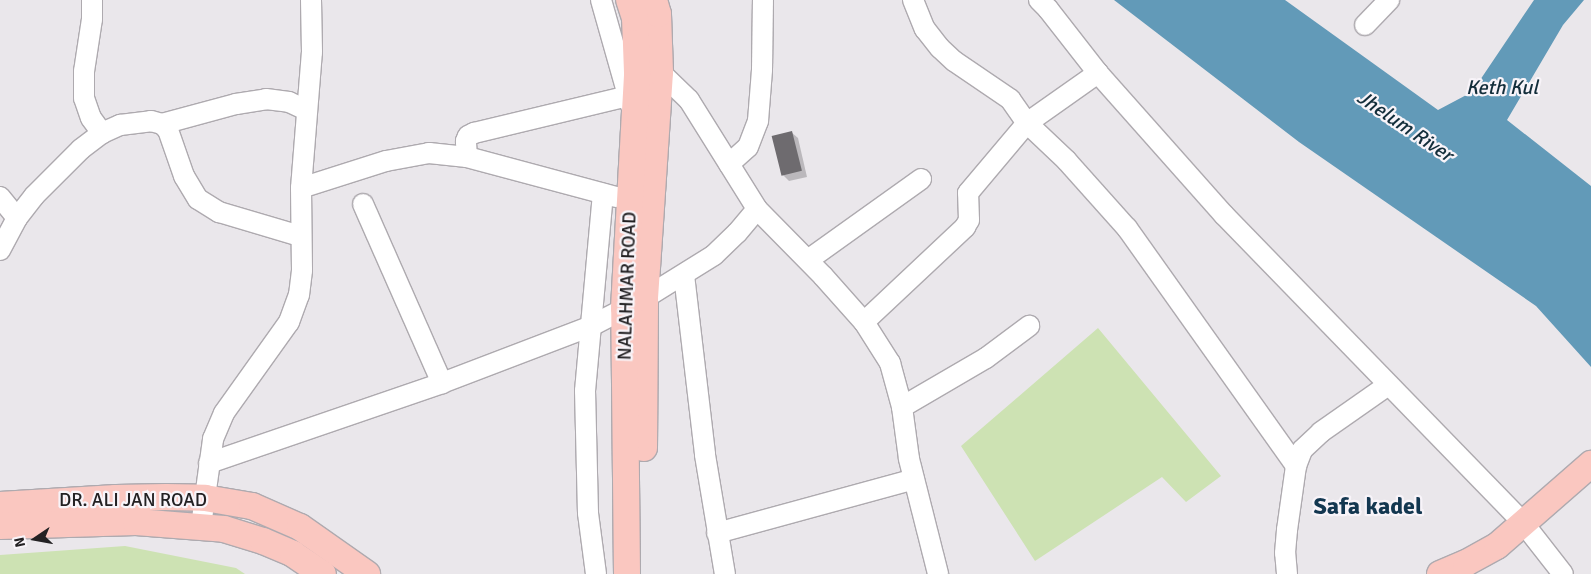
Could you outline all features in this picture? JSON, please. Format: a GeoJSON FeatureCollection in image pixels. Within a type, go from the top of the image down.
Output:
{"type":"FeatureCollection","features":[{"type":"Feature","properties":{"kind":"main road","name":"NALAHMAR ROAD"},"geometry":{"type":"LineString","coordinates":[[629,0],[649,72],[631,108],[630,199],[644,574]]}},
{"type":"Feature","properties":{"kind":"main road","name":"NALAHMAR ROAD"},"geometry":{"type":"LineString","coordinates":[[627,574],[635,303],[649,72],[658,14],[654,0]]}},
{"type":"Feature","properties":{"kind":"main road"},"geometry":{"type":"LineString","coordinates":[[1466,574],[1499,558],[1591,464]]}},
{"type":"Feature","properties":{"kind":"main road"},"geometry":{"type":"LineString","coordinates":[[1440,574],[1482,555],[1528,529],[1591,482]]}},
{"type":"Feature","properties":{"kind":"main road","name":"DR. ALI JAN ROAD"},"geometry":{"type":"LineString","coordinates":[[0,505],[116,498],[205,498],[252,506],[300,527],[367,574]]}},
{"type":"Feature","properties":{"kind":"main road","name":"DR. ALI JAN ROAD"},"geometry":{"type":"LineString","coordinates":[[0,526],[136,522],[224,529],[263,540],[293,554],[323,574]]}},
{"type":"Feature","properties":{"kind":"street"},"geometry":{"type":"LineString","coordinates":[[92,0],[92,19],[84,71],[84,98],[91,118],[102,133]]}},
{"type":"Feature","properties":{"kind":"street"},"geometry":{"type":"LineString","coordinates":[[201,526],[213,439],[224,413],[289,322],[299,295],[302,270],[300,236],[306,110],[312,52],[312,0]]}},
{"type":"Feature","properties":{"kind":"street"},"geometry":{"type":"LineString","coordinates":[[467,157],[466,141],[468,136],[474,133],[631,108],[601,0]]}},
{"type":"Feature","properties":{"kind":"street"},"geometry":{"type":"LineString","coordinates":[[729,164],[748,147],[758,121],[762,70],[762,0]]}},
{"type":"Feature","properties":{"kind":"street"},"geometry":{"type":"LineString","coordinates":[[913,0],[925,29],[940,48],[1010,99],[1027,123],[1067,161],[1127,228],[1296,466]]}},
{"type":"Feature","properties":{"kind":"street"},"geometry":{"type":"LineString","coordinates":[[1039,0],[1098,74],[1224,215],[1528,529],[1563,574]]}},
{"type":"Feature","properties":{"kind":"street"},"geometry":{"type":"LineString","coordinates":[[1365,25],[1389,0]]}},
{"type":"Feature","properties":{"kind":"street"},"geometry":{"type":"LineString","coordinates":[[649,72],[689,100],[757,209],[808,260],[864,322],[890,363],[902,407],[914,478],[938,574]]}},
{"type":"Feature","properties":{"kind":"street"},"geometry":{"type":"LineString","coordinates":[[864,322],[965,227],[969,220],[968,193],[1027,123],[1098,74]]}},
{"type":"Feature","properties":{"kind":"street"},"geometry":{"type":"LineString","coordinates":[[0,250],[18,218],[34,196],[74,156],[102,133],[120,125],[151,121],[162,124],[236,104],[266,99],[289,102],[306,110]]}},
{"type":"Feature","properties":{"kind":"street"},"geometry":{"type":"LineString","coordinates":[[162,124],[172,138],[184,176],[198,199],[219,212],[300,236]]}},
{"type":"Feature","properties":{"kind":"street"},"geometry":{"type":"LineString","coordinates":[[302,188],[386,161],[429,153],[467,157],[603,194],[630,199]]}},
{"type":"Feature","properties":{"kind":"street"},"geometry":{"type":"LineString","coordinates":[[808,260],[921,179]]}},
{"type":"Feature","properties":{"kind":"street"},"geometry":{"type":"LineString","coordinates":[[596,574],[588,513],[585,456],[585,391],[589,327],[603,194]]}},
{"type":"Feature","properties":{"kind":"street"},"geometry":{"type":"LineString","coordinates":[[0,197],[18,218]]}},
{"type":"Feature","properties":{"kind":"street"},"geometry":{"type":"LineString","coordinates":[[364,204],[442,383]]}},
{"type":"Feature","properties":{"kind":"street"},"geometry":{"type":"LineString","coordinates":[[209,463],[442,383],[589,327],[684,275],[714,255],[757,209]]}},
{"type":"Feature","properties":{"kind":"street"},"geometry":{"type":"LineString","coordinates":[[684,275],[692,354],[717,533],[725,574]]}},
{"type":"Feature","properties":{"kind":"street"},"geometry":{"type":"LineString","coordinates":[[902,407],[986,358],[1030,326]]}},
{"type":"Feature","properties":{"kind":"street"},"geometry":{"type":"LineString","coordinates":[[1288,574],[1285,553],[1296,466],[1302,450],[1310,440],[1388,385]]}},
{"type":"Feature","properties":{"kind":"street"},"geometry":{"type":"LineString","coordinates":[[717,533],[914,478]]}},
{"type":"Feature","properties":{"kind":"green space"},"geometry":{"type":"Polygon","coordinates":[[[1098,328],[1221,476],[1186,502],[1162,477],[1035,561],[961,446],[1098,328]]]}},
{"type":"Feature","properties":{"kind":"green space"},"geometry":{"type":"Polygon","coordinates":[[[125,546],[236,568],[245,574],[0,574],[0,555],[125,546]]]}},
{"type":"Feature","properties":{"kind":"water"},"geometry":{"type":"Polygon","coordinates":[[[1114,0],[1285,0],[1438,110],[1472,92],[1534,0],[1584,0],[1563,25],[1507,120],[1591,186],[1591,367],[1536,306],[1299,142],[1114,0]]]}},
{"type":"Feature","properties":{"kind":"building"},"geometry":{"type":"Polygon","coordinates":[[[792,131],[802,171],[782,176],[772,136],[792,131]]]}},
{"type":"Feature","properties":{"kind":"district","name":"Safa kadel"},"geometry":{"type":"Point","coordinates":[1368,507]}},
{"type":"Feature","properties":{"kind":"water label","name":"Keth Kul"},"geometry":{"type":"Point","coordinates":[1502,87]}},
{"type":"Feature","properties":{"kind":"water label","name":"Jhelum River"},"geometry":{"type":"Point","coordinates":[1405,126]}}]}
